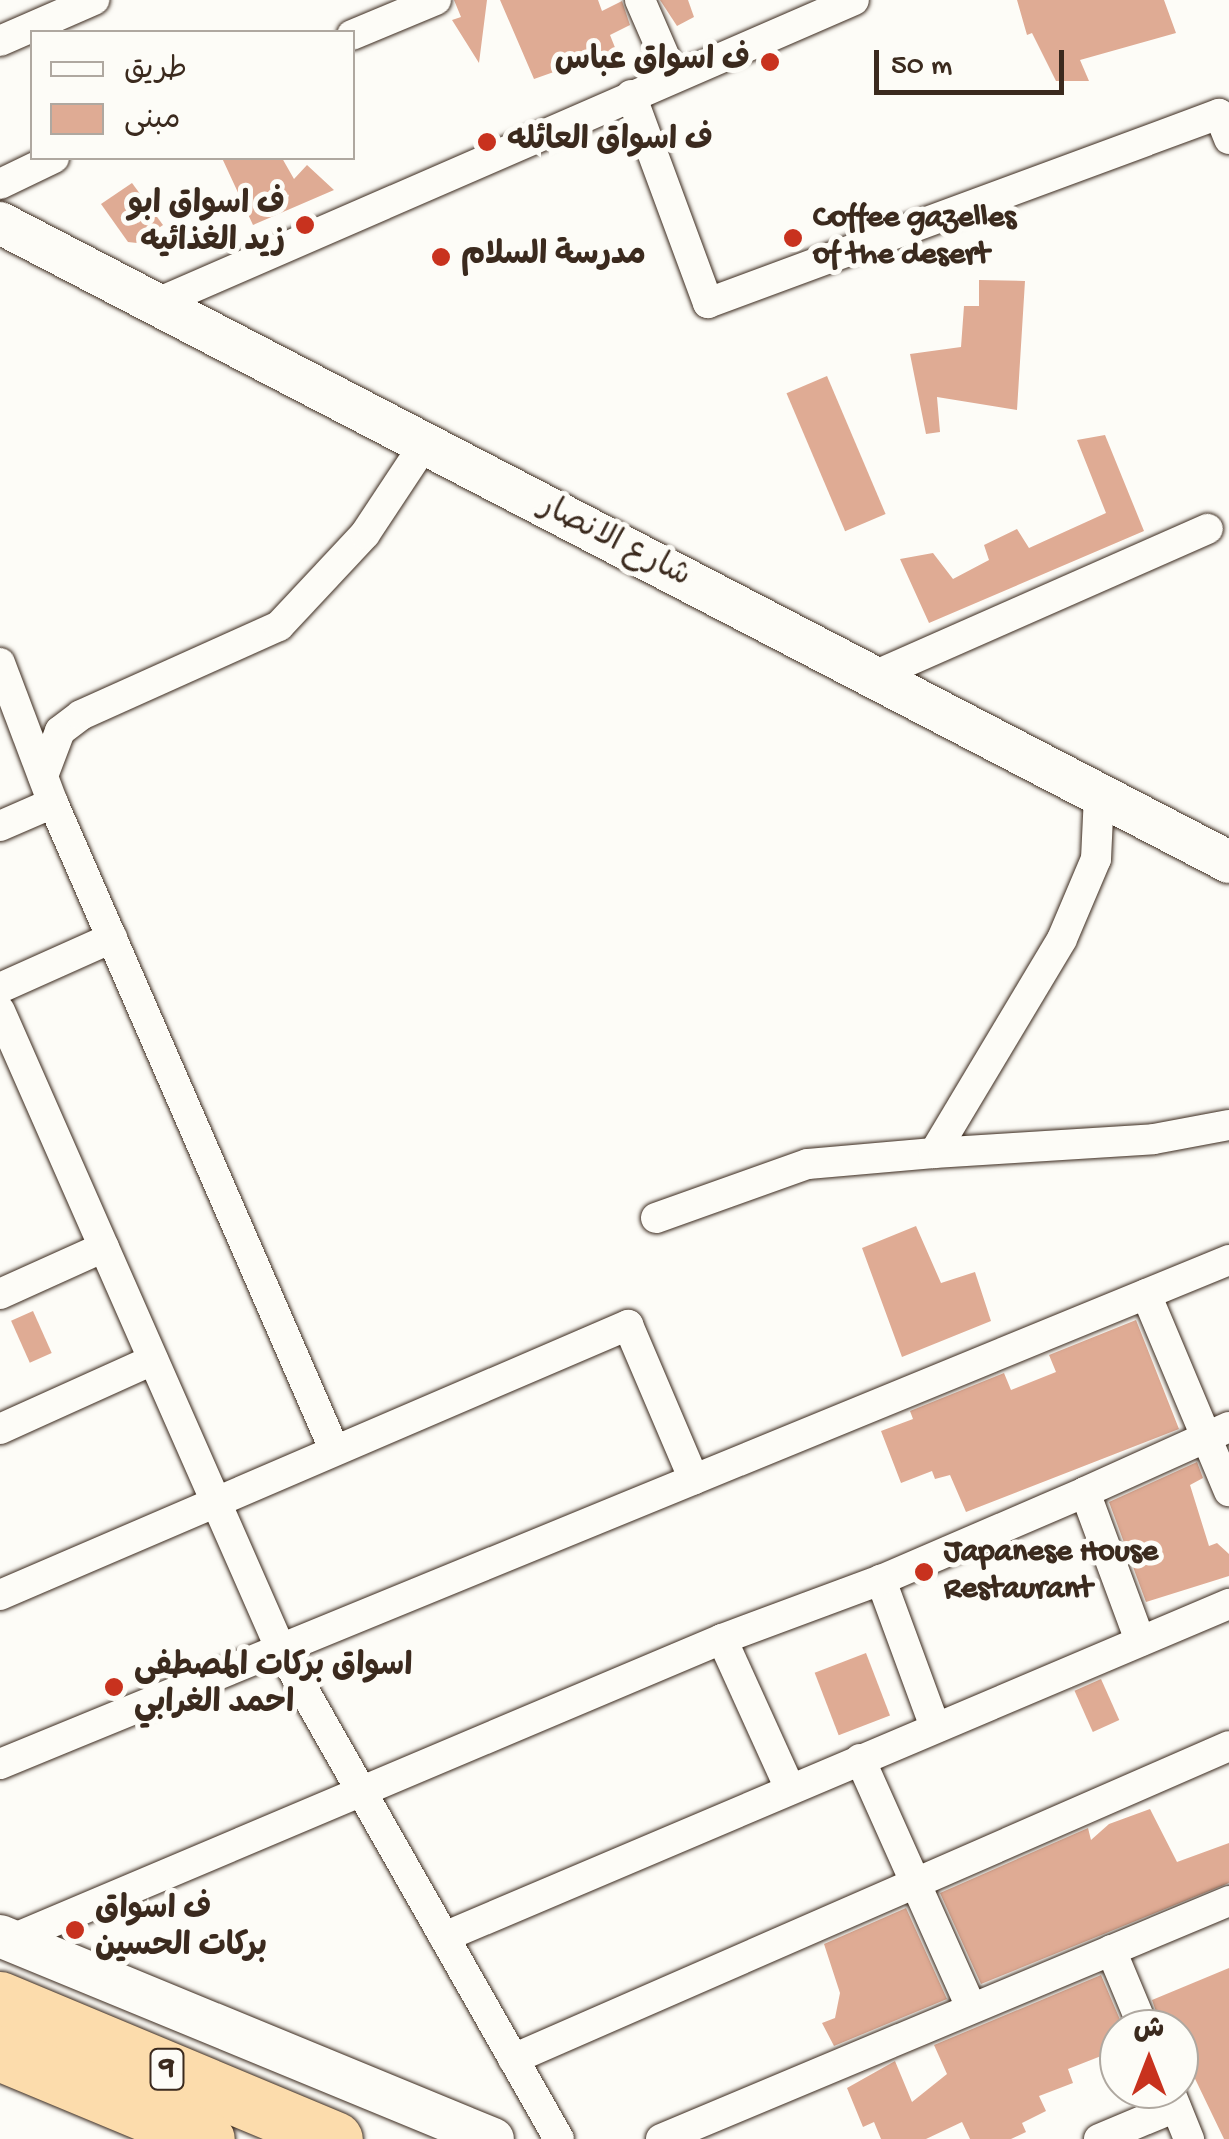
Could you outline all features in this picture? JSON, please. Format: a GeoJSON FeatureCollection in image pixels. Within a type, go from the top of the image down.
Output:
{"type":"FeatureCollection","features":[{"type":"Feature","properties":{"kind":"highway","name":"9"},"geometry":{"type":"LineString","coordinates":[[0,2000],[335,2139]]}},
{"type":"Feature","properties":{"kind":"highway","name":"9"},"geometry":{"type":"LineString","coordinates":[[0,2053],[207,2139]]}},
{"type":"Feature","properties":{"kind":"street"},"geometry":{"type":"LineString","coordinates":[[0,41],[28,20],[94,0]]}},
{"type":"Feature","properties":{"kind":"street"},"geometry":{"type":"LineString","coordinates":[[355,34],[436,0]]}},
{"type":"Feature","properties":{"kind":"street"},"geometry":{"type":"LineString","coordinates":[[640,0],[673,76]]}},
{"type":"Feature","properties":{"kind":"street"},"geometry":{"type":"LineString","coordinates":[[155,304],[673,76],[805,10],[854,0]]}},
{"type":"Feature","properties":{"kind":"street"},"geometry":{"type":"LineString","coordinates":[[631,94],[708,303],[1219,114],[1229,138]]}},
{"type":"Feature","properties":{"kind":"street"},"geometry":{"type":"LineString","coordinates":[[0,184],[50,160]]}},
{"type":"Feature","properties":{"kind":"street","name":"شارع الانصار"},"geometry":{"type":"LineString","coordinates":[[0,223],[1229,862]]}},
{"type":"Feature","properties":{"kind":"street"},"geometry":{"type":"LineString","coordinates":[[0,826],[48,789],[60,732],[81,715],[279,626],[365,534],[424,445]]}},
{"type":"Feature","properties":{"kind":"street"},"geometry":{"type":"LineString","coordinates":[[872,677],[1208,529]]}},
{"type":"Feature","properties":{"kind":"street"},"geometry":{"type":"LineString","coordinates":[[0,663],[48,789],[334,1449]]}},
{"type":"Feature","properties":{"kind":"street"},"geometry":{"type":"LineString","coordinates":[[934,1154],[1062,938],[1096,858],[1099,794]]}},
{"type":"Feature","properties":{"kind":"street"},"geometry":{"type":"LineString","coordinates":[[0,988],[112,938]]}},
{"type":"Feature","properties":{"kind":"street"},"geometry":{"type":"LineString","coordinates":[[0,1011],[280,1650],[559,2139]]}},
{"type":"Feature","properties":{"kind":"street"},"geometry":{"type":"LineString","coordinates":[[656,1218],[808,1164],[1154,1140],[1229,1124]]}},
{"type":"Feature","properties":{"kind":"street"},"geometry":{"type":"LineString","coordinates":[[0,1294],[104,1247]]}},
{"type":"Feature","properties":{"kind":"street"},"geometry":{"type":"LineString","coordinates":[[0,1764],[1229,1260]]}},
{"type":"Feature","properties":{"kind":"street"},"geometry":{"type":"LineString","coordinates":[[1146,1294],[1218,1432],[1229,1492]]}},
{"type":"Feature","properties":{"kind":"street"},"geometry":{"type":"LineString","coordinates":[[0,1595],[628,1324],[694,1480]]}},
{"type":"Feature","properties":{"kind":"street"},"geometry":{"type":"LineString","coordinates":[[0,1429],[153,1360]]}},
{"type":"Feature","properties":{"kind":"street"},"geometry":{"type":"LineString","coordinates":[[5,1938],[722,1640],[881,1580],[1218,1432]]}},
{"type":"Feature","properties":{"kind":"street"},"geometry":{"type":"LineString","coordinates":[[1085,1492],[1140,1642]]}},
{"type":"Feature","properties":{"kind":"street"},"geometry":{"type":"LineString","coordinates":[[881,1580],[934,1727]]}},
{"type":"Feature","properties":{"kind":"street"},"geometry":{"type":"LineString","coordinates":[[444,1937],[1229,1604]]}},
{"type":"Feature","properties":{"kind":"street"},"geometry":{"type":"LineString","coordinates":[[722,1640],[790,1789]]}},
{"type":"Feature","properties":{"kind":"street"},"geometry":{"type":"LineString","coordinates":[[514,2059],[1229,1746]]}},
{"type":"Feature","properties":{"kind":"street"},"geometry":{"type":"LineString","coordinates":[[860,1759],[972,2007]]}},
{"type":"Feature","properties":{"kind":"street"},"geometry":{"type":"LineString","coordinates":[[661,2139],[727,2126],[972,2007],[1228,1904]]}},
{"type":"Feature","properties":{"kind":"street"},"geometry":{"type":"LineString","coordinates":[[5,1938],[494,2139]]}},
{"type":"Feature","properties":{"kind":"street"},"geometry":{"type":"LineString","coordinates":[[1111,1950],[1136,2009]]}},
{"type":"Feature","properties":{"kind":"street"},"geometry":{"type":"LineString","coordinates":[[1099,2139],[1152,2109]]}},
{"type":"Feature","properties":{"kind":"street"},"geometry":{"type":"LineString","coordinates":[[1177,2109],[1189,2139]]}},
{"type":"Feature","properties":{"kind":"building"},"geometry":{"type":"Polygon","coordinates":[[[454,0],[487,0],[479,63],[452,20],[461,17],[454,0]]]}},
{"type":"Feature","properties":{"kind":"building"},"geometry":{"type":"Polygon","coordinates":[[[500,0],[598,0],[602,11],[622,1],[630,25],[610,35],[616,50],[534,79],[500,0]]]}},
{"type":"Feature","properties":{"kind":"building"},"geometry":{"type":"Polygon","coordinates":[[[660,0],[688,0],[694,17],[677,26],[660,0]]]}},
{"type":"Feature","properties":{"kind":"building"},"geometry":{"type":"Polygon","coordinates":[[[1017,0],[1164,0],[1176,33],[1080,60],[1089,81],[1056,81],[1032,33],[1027,35],[1017,0]]]}},
{"type":"Feature","properties":{"kind":"building"},"geometry":{"type":"Polygon","coordinates":[[[223,160],[283,160],[294,179],[307,165],[334,190],[253,225],[223,160]]]}},
{"type":"Feature","properties":{"kind":"building"},"geometry":{"type":"Polygon","coordinates":[[[132,183],[163,225],[137,243],[128,242],[101,204],[132,183]]]}},
{"type":"Feature","properties":{"kind":"building"},"geometry":{"type":"Polygon","coordinates":[[[979,280],[1025,281],[1017,410],[937,397],[940,432],[926,434],[910,354],[961,347],[964,306],[979,306],[979,280]]]}},
{"type":"Feature","properties":{"kind":"building"},"geometry":{"type":"Polygon","coordinates":[[[827,376],[886,514],[845,531],[786,393],[827,376]]]}},
{"type":"Feature","properties":{"kind":"building"},"geometry":{"type":"Polygon","coordinates":[[[1105,435],[1144,531],[929,623],[900,559],[933,553],[953,579],[989,560],[984,545],[1017,529],[1029,548],[1106,513],[1077,440],[1105,435]]]}},
{"type":"Feature","properties":{"kind":"building"},"geometry":{"type":"Polygon","coordinates":[[[916,1226],[941,1283],[975,1272],[991,1321],[902,1357],[862,1248],[916,1226]]]}},
{"type":"Feature","properties":{"kind":"building"},"geometry":{"type":"Polygon","coordinates":[[[33,1311],[52,1353],[30,1363],[11,1321],[33,1311]]]}},
{"type":"Feature","properties":{"kind":"building"},"geometry":{"type":"Polygon","coordinates":[[[1136,1320],[1179,1429],[966,1512],[950,1475],[935,1479],[932,1471],[901,1483],[881,1431],[913,1419],[910,1411],[1004,1373],[1011,1390],[1056,1372],[1049,1355],[1136,1320]]]}},
{"type":"Feature","properties":{"kind":"building"},"geometry":{"type":"Polygon","coordinates":[[[1197,1462],[1203,1478],[1190,1485],[1209,1546],[1217,1543],[1229,1554],[1229,1576],[1146,1602],[1109,1502],[1197,1462]]]}},
{"type":"Feature","properties":{"kind":"building"},"geometry":{"type":"Polygon","coordinates":[[[866,1653],[890,1716],[839,1735],[815,1673],[866,1653]]]}},
{"type":"Feature","properties":{"kind":"building"},"geometry":{"type":"Polygon","coordinates":[[[1101,1679],[1119,1720],[1093,1732],[1075,1691],[1101,1679]]]}},
{"type":"Feature","properties":{"kind":"building"},"geometry":{"type":"Polygon","coordinates":[[[1150,1809],[1177,1862],[1229,1843],[1229,1883],[981,1984],[940,1893],[1088,1828],[1091,1840],[1109,1824],[1150,1809]]]}},
{"type":"Feature","properties":{"kind":"building"},"geometry":{"type":"Polygon","coordinates":[[[906,1908],[947,1999],[834,2046],[822,2023],[835,2018],[840,1993],[824,1944],[906,1908]]]}},
{"type":"Feature","properties":{"kind":"building"},"geometry":{"type":"Polygon","coordinates":[[[1229,1968],[1229,2139],[1224,2139],[1199,2087],[1199,2009],[1155,2009],[1152,2000],[1229,1968]]]}},
{"type":"Feature","properties":{"kind":"building"},"geometry":{"type":"Polygon","coordinates":[[[1101,1975],[1115,2009],[1099,2009],[1099,2057],[1068,2069],[1073,2083],[1039,2096],[1046,2111],[1022,2123],[1026,2132],[1011,2139],[970,2139],[962,2122],[926,2139],[881,2139],[874,2122],[863,2127],[847,2088],[895,2061],[912,2102],[947,2074],[934,2045],[1101,1975]]]}},
{"type":"Feature","properties":{"kind":"place","name":"ف اسواق عباس"},"geometry":{"type":"Point","coordinates":[770,62]}},
{"type":"Feature","properties":{"kind":"place","name":"ف اسواق العائله"},"geometry":{"type":"Point","coordinates":[487,142]}},
{"type":"Feature","properties":{"kind":"place","name":"ف اسواق ابو زيد الغذائيه"},"geometry":{"type":"Point","coordinates":[305,225]}},
{"type":"Feature","properties":{"kind":"place","name":"Coffee gazelles of the desert"},"geometry":{"type":"Point","coordinates":[793,238]}},
{"type":"Feature","properties":{"kind":"place","name":"مدرسة السلام"},"geometry":{"type":"Point","coordinates":[441,257]}},
{"type":"Feature","properties":{"kind":"place","name":"Japanese House Restaurant"},"geometry":{"type":"Point","coordinates":[924,1572]}},
{"type":"Feature","properties":{"kind":"place","name":"اسواق بركات المصطفى احمد الغرابي"},"geometry":{"type":"Point","coordinates":[114,1687]}},
{"type":"Feature","properties":{"kind":"place","name":"ف اسواق بركات الحسين"},"geometry":{"type":"Point","coordinates":[75,1930]}}]}
